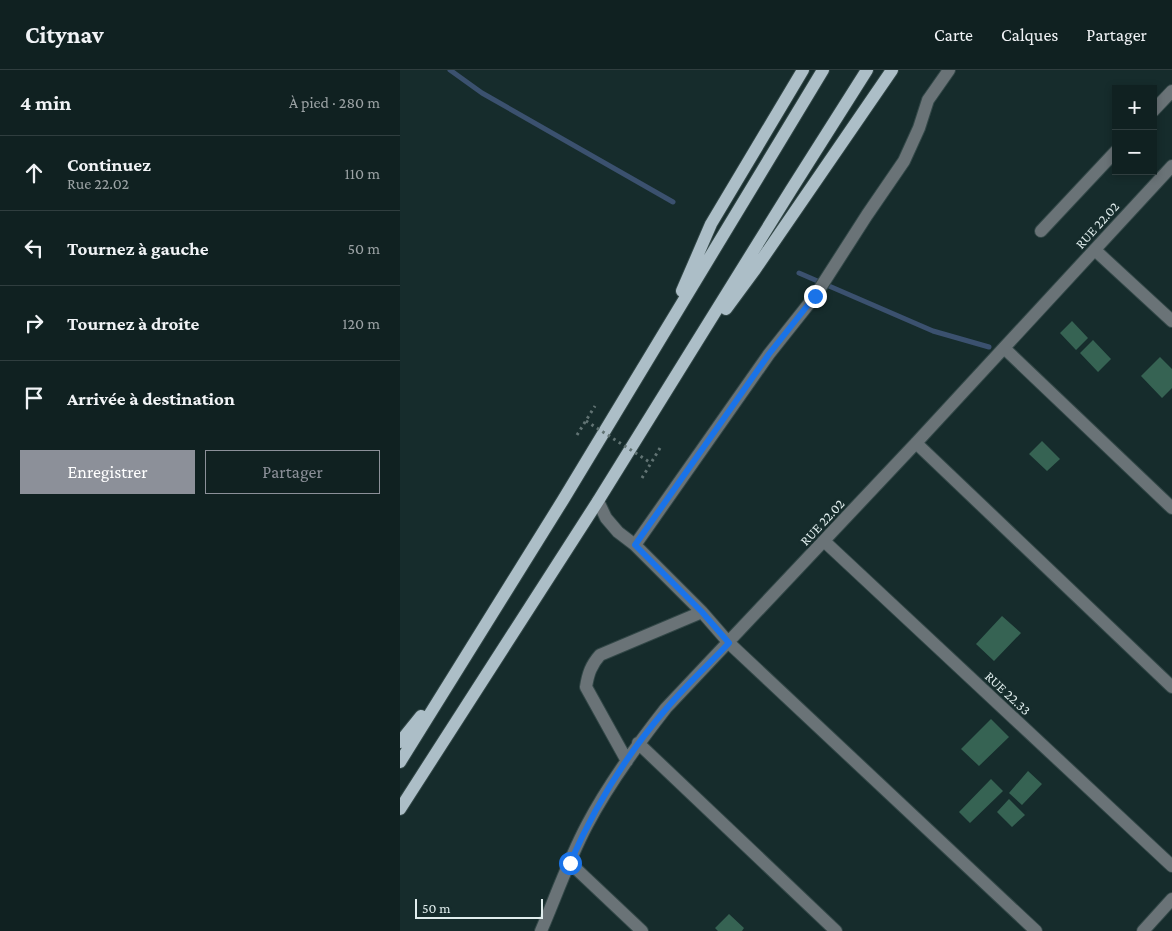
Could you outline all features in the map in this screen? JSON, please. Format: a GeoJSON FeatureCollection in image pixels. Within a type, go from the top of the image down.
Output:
{"type":"FeatureCollection","features":[{"type":"Feature","properties":{"kind":"main road"},"geometry":{"type":"LineString","coordinates":[[661,338],[711,224],[803,70]]}},
{"type":"Feature","properties":{"kind":"main road"},"geometry":{"type":"LineString","coordinates":[[400,762],[661,338],[823,70]]}},
{"type":"Feature","properties":{"kind":"main road"},"geometry":{"type":"LineString","coordinates":[[400,809],[598,501],[868,70]]}},
{"type":"Feature","properties":{"kind":"main road"},"geometry":{"type":"LineString","coordinates":[[683,364],[754,271],[892,70]]}},
{"type":"Feature","properties":{"kind":"main road"},"geometry":{"type":"LineString","coordinates":[[400,742],[458,668]]}},
{"type":"Feature","properties":{"kind":"street"},"geometry":{"type":"LineString","coordinates":[[635,545],[769,354],[815,296],[904,161],[919,128],[928,100],[949,70]]}},
{"type":"Feature","properties":{"kind":"street"},"geometry":{"type":"LineString","coordinates":[[1157,107],[1172,92]]}},
{"type":"Feature","properties":{"kind":"street"},"geometry":{"type":"LineString","coordinates":[[1041,230],[1112,155]]}},
{"type":"Feature","properties":{"kind":"street","name":"RUE 22.02"},"geometry":{"type":"LineString","coordinates":[[541,931],[586,827],[638,744],[666,708],[916,443],[1172,166]]}},
{"type":"Feature","properties":{"kind":"street"},"geometry":{"type":"LineString","coordinates":[[1095,250],[1172,321]]}},
{"type":"Feature","properties":{"kind":"street"},"geometry":{"type":"LineString","coordinates":[[1004,348],[1172,508]]}},
{"type":"Feature","properties":{"kind":"street"},"geometry":{"type":"LineString","coordinates":[[916,443],[1172,687]]}},
{"type":"Feature","properties":{"kind":"street"},"geometry":{"type":"LineString","coordinates":[[598,501],[606,518],[618,532],[635,545],[702,612],[729,643],[1036,931]]}},
{"type":"Feature","properties":{"kind":"street","name":"RUE 22.33"},"geometry":{"type":"LineString","coordinates":[[824,541],[1172,866]]}},
{"type":"Feature","properties":{"kind":"street"},"geometry":{"type":"LineString","coordinates":[[627,761],[586,687],[588,674],[593,662],[600,655],[702,612]]}},
{"type":"Feature","properties":{"kind":"street"},"geometry":{"type":"LineString","coordinates":[[638,744],[836,931]]}},
{"type":"Feature","properties":{"kind":"street"},"geometry":{"type":"LineString","coordinates":[[570,863],[642,931]]}},
{"type":"Feature","properties":{"kind":"street"},"geometry":{"type":"LineString","coordinates":[[1143,931],[1172,900]]}},
{"type":"Feature","properties":{"kind":"path"},"geometry":{"type":"LineString","coordinates":[[577,435],[595,406]]}},
{"type":"Feature","properties":{"kind":"path"},"geometry":{"type":"LineString","coordinates":[[586,421],[651,463]]}},
{"type":"Feature","properties":{"kind":"path"},"geometry":{"type":"LineString","coordinates":[[642,478],[660,448]]}},
{"type":"Feature","properties":{"kind":"building"},"geometry":{"type":"Polygon","coordinates":[[[1072,321],[1088,338],[1076,350],[1060,333],[1072,321]]]}},
{"type":"Feature","properties":{"kind":"building"},"geometry":{"type":"Polygon","coordinates":[[[1093,340],[1111,359],[1098,372],[1080,353],[1093,340]]]}},
{"type":"Feature","properties":{"kind":"building"},"geometry":{"type":"Polygon","coordinates":[[[1160,357],[1172,369],[1172,388],[1162,398],[1141,376],[1160,357]]]}},
{"type":"Feature","properties":{"kind":"building"},"geometry":{"type":"Polygon","coordinates":[[[1042,441],[1060,459],[1047,471],[1029,454],[1042,441]]]}},
{"type":"Feature","properties":{"kind":"building"},"geometry":{"type":"Polygon","coordinates":[[[1002,616],[1021,633],[994,661],[976,644],[1002,616]]]}},
{"type":"Feature","properties":{"kind":"building"},"geometry":{"type":"Polygon","coordinates":[[[991,719],[1009,737],[979,766],[961,749],[991,719]]]}},
{"type":"Feature","properties":{"kind":"building"},"geometry":{"type":"Polygon","coordinates":[[[1028,771],[1042,784],[1022,805],[1009,793],[1028,771]]]}},
{"type":"Feature","properties":{"kind":"building"},"geometry":{"type":"Polygon","coordinates":[[[991,779],[1003,791],[970,823],[959,812],[991,779]]]}},
{"type":"Feature","properties":{"kind":"building"},"geometry":{"type":"Polygon","coordinates":[[[1009,799],[1025,815],[1012,827],[997,812],[1009,799]]]}},
{"type":"Feature","properties":{"kind":"building"},"geometry":{"type":"Polygon","coordinates":[[[729,914],[744,928],[742,931],[718,931],[715,928],[729,914]]]}},
{"type":"Feature","properties":{"kind":"waterway"},"geometry":{"type":"LineString","coordinates":[[450,70],[482,93],[673,202]]}},
{"type":"Feature","properties":{"kind":"waterway"},"geometry":{"type":"LineString","coordinates":[[799,273],[933,331],[989,347]]}},
{"type":"Feature","properties":{"kind":"route"},"geometry":{"type":"LineString","coordinates":[[570,863],[586,827],[606,792],[638,744],[666,708],[729,643],[702,612],[635,545],[769,354],[815,296]]}}]}
